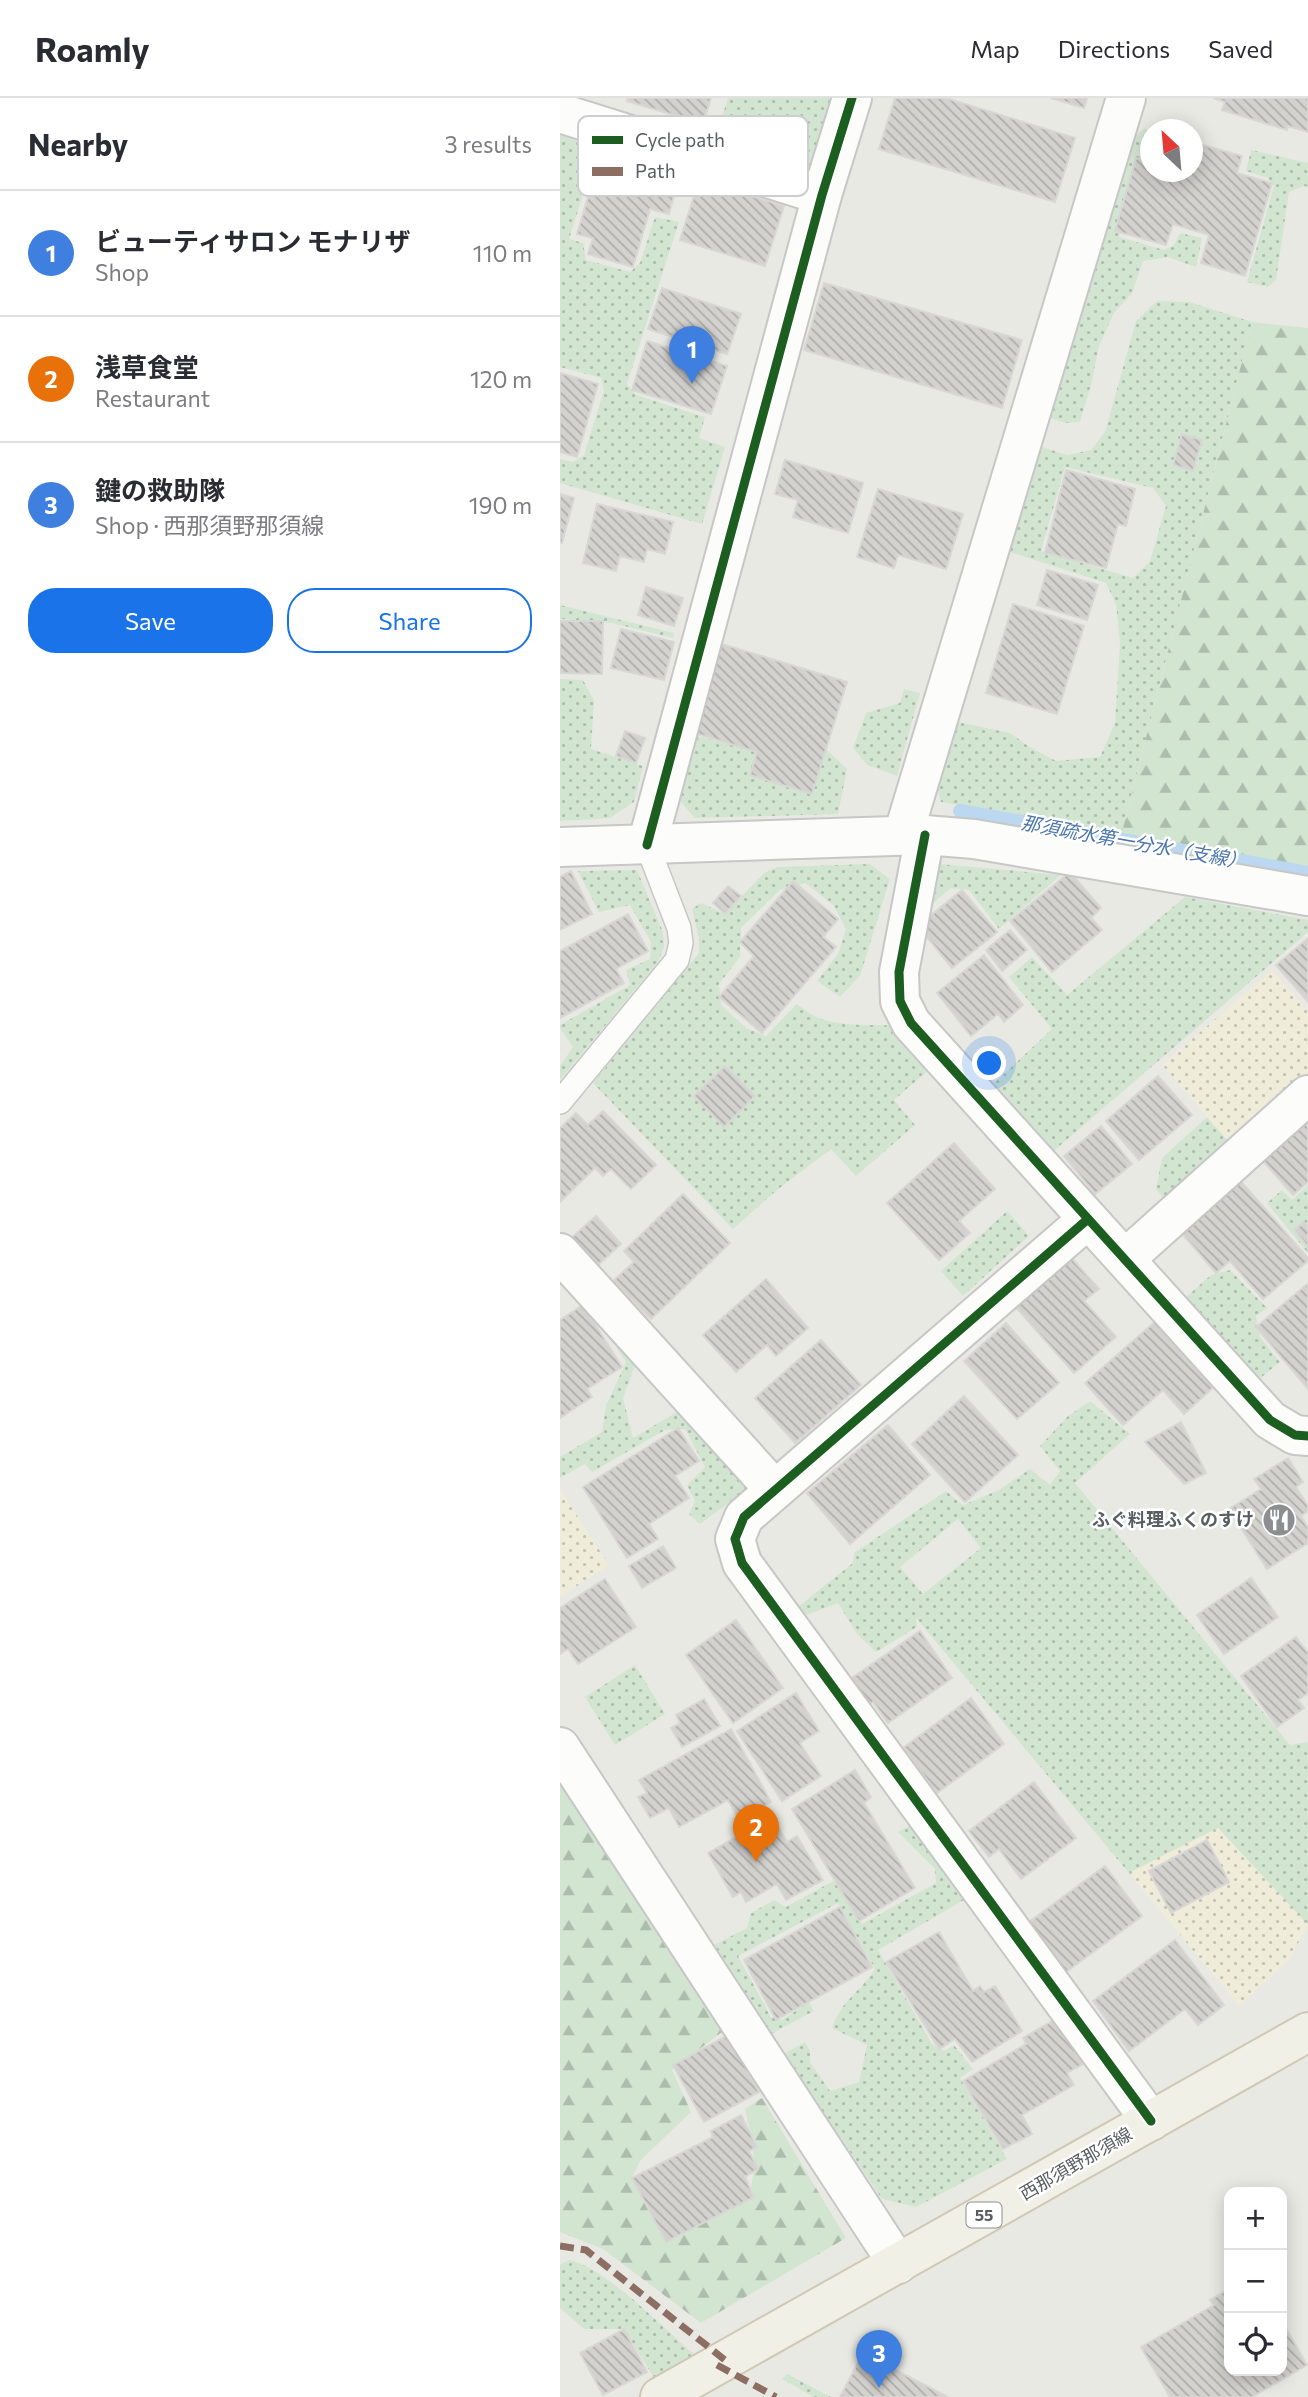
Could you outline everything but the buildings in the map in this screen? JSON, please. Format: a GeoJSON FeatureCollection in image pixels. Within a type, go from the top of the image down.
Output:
{"type":"FeatureCollection","features":[{"type":"Feature","properties":{"kind":"main road","name":"西那須野那須線"},"geometry":{"type":"LineString","coordinates":[[660,2397],[1308,2032]]}},
{"type":"Feature","properties":{"kind":"street"},"geometry":{"type":"LineString","coordinates":[[647,845],[822,195],[852,98]]}},
{"type":"Feature","properties":{"kind":"street"},"geometry":{"type":"LineString","coordinates":[[1126,98],[914,835],[899,972],[900,1001],[911,1023],[1270,1420],[1295,1434],[1308,1436]]}},
{"type":"Feature","properties":{"kind":"street"},"geometry":{"type":"LineString","coordinates":[[560,113],[578,119]]}},
{"type":"Feature","properties":{"kind":"street"},"geometry":{"type":"LineString","coordinates":[[808,191],[822,195]]}},
{"type":"Feature","properties":{"kind":"street"},"geometry":{"type":"LineString","coordinates":[[560,847],[914,835],[974,839],[1308,896]]}},
{"type":"Feature","properties":{"kind":"street"},"geometry":{"type":"LineString","coordinates":[[1125,1259],[1308,1095]]}},
{"type":"Feature","properties":{"kind":"street"},"geometry":{"type":"LineString","coordinates":[[1088,1219],[744,1517],[734,1539],[742,1563],[1151,2121]]}},
{"type":"Feature","properties":{"kind":"street"},"geometry":{"type":"LineString","coordinates":[[560,1253],[775,1490]]}},
{"type":"Feature","properties":{"kind":"street"},"geometry":{"type":"LineString","coordinates":[[560,1747],[898,2264]]}},
{"type":"Feature","properties":{"kind":"lane"},"geometry":{"type":"LineString","coordinates":[[560,1102],[677,960],[681,943],[679,928],[647,845]]}},
{"type":"Feature","properties":{"kind":"green space"},"geometry":{"type":"Polygon","coordinates":[[[728,98],[831,98],[810,165],[808,116],[722,116],[728,98]]]}},
{"type":"Feature","properties":{"kind":"green space"},"geometry":{"type":"Polygon","coordinates":[[[560,132],[578,138],[578,196],[583,196],[569,239],[583,243],[586,260],[630,272],[640,263],[655,217],[679,222],[627,384],[636,395],[705,417],[699,438],[725,447],[702,524],[560,483],[560,459],[573,462],[584,455],[604,390],[601,378],[560,367],[560,132]]]}},
{"type":"Feature","properties":{"kind":"green space"},"geometry":{"type":"Polygon","coordinates":[[[1140,132],[1140,165],[1119,237],[1164,250],[1174,245],[1180,233],[1202,238],[1196,267],[1167,257],[1143,261],[1132,293],[1114,313],[1099,346],[1080,422],[1065,423],[1045,416],[1134,138],[1140,132]]]}},
{"type":"Feature","properties":{"kind":"green space"},"geometry":{"type":"Polygon","coordinates":[[[1251,150],[1308,163],[1308,187],[1289,192],[1276,280],[1268,287],[1247,282],[1274,186],[1268,178],[1246,171],[1251,150]]]}},
{"type":"Feature","properties":{"kind":"green space"},"geometry":{"type":"Polygon","coordinates":[[[1157,301],[1189,302],[1252,322],[1121,836],[941,802],[938,790],[958,722],[1010,733],[1056,761],[1100,757],[1115,723],[1120,643],[1116,604],[1106,583],[1007,551],[1039,446],[1067,455],[1091,450],[1105,432],[1136,321],[1157,301]],[[1065,467],[1041,551],[1133,578],[1150,561],[1166,506],[1153,488],[1065,467]]]}},
{"type":"Feature","properties":{"kind":"green space"},"geometry":{"type":"Polygon","coordinates":[[[1252,322],[1308,328],[1308,869],[1121,836],[1252,322]]]}},
{"type":"Feature","properties":{"kind":"green space"},"geometry":{"type":"Polygon","coordinates":[[[560,605],[674,633],[673,638],[612,623],[560,619],[560,605]]]}},
{"type":"Feature","properties":{"kind":"green space"},"geometry":{"type":"Polygon","coordinates":[[[560,679],[583,680],[594,701],[591,749],[643,766],[634,802],[610,818],[560,821],[560,679]]]}},
{"type":"Feature","properties":{"kind":"green space"},"geometry":{"type":"Polygon","coordinates":[[[904,689],[920,693],[897,776],[867,765],[853,748],[866,713],[900,703],[904,689]]]}},
{"type":"Feature","properties":{"kind":"green space"},"geometry":{"type":"Polygon","coordinates":[[[690,734],[757,752],[750,775],[812,794],[826,749],[847,769],[838,814],[695,818],[678,799],[690,734]]]}},
{"type":"Feature","properties":{"kind":"green space"},"geometry":{"type":"Polygon","coordinates":[[[870,864],[890,879],[860,976],[840,997],[817,981],[838,954],[846,929],[833,905],[805,883],[780,890],[741,928],[740,957],[719,984],[721,1005],[746,1028],[766,1036],[797,1004],[814,1016],[831,1022],[905,1027],[937,1063],[894,1100],[915,1125],[856,1176],[831,1149],[777,1190],[733,1229],[593,1083],[699,953],[699,938],[692,909],[701,903],[725,914],[764,873],[777,867],[870,864]]]}},
{"type":"Feature","properties":{"kind":"green space"},"geometry":{"type":"Polygon","coordinates":[[[939,864],[1061,875],[999,929],[969,890],[951,888],[926,909],[939,864]]]}},
{"type":"Feature","properties":{"kind":"green space"},"geometry":{"type":"Polygon","coordinates":[[[637,870],[663,932],[664,947],[658,962],[560,1080],[560,1066],[573,1047],[560,1025],[630,985],[626,970],[650,959],[651,942],[630,905],[599,912],[578,871],[637,870]]]}},
{"type":"Feature","properties":{"kind":"green space"},"geometry":{"type":"Polygon","coordinates":[[[1185,897],[1308,920],[1308,932],[1049,1155],[988,1089],[1052,1029],[1009,977],[1032,957],[1067,995],[1185,897]]]}},
{"type":"Feature","properties":{"kind":"green space"},"geometry":{"type":"Polygon","coordinates":[[[1207,1117],[1229,1142],[1164,1199],[1156,1189],[1162,1158],[1207,1117]]]}},
{"type":"Feature","properties":{"kind":"green space"},"geometry":{"type":"Polygon","coordinates":[[[1308,1185],[1308,1253],[1267,1203],[1282,1190],[1292,1200],[1308,1185]]]}},
{"type":"Feature","properties":{"kind":"green space"},"geometry":{"type":"Polygon","coordinates":[[[1007,1211],[1029,1236],[963,1296],[941,1271],[1007,1211]]]}},
{"type":"Feature","properties":{"kind":"green space"},"geometry":{"type":"Polygon","coordinates":[[[1230,1270],[1267,1308],[1256,1316],[1260,1337],[1280,1362],[1257,1381],[1184,1299],[1211,1275],[1230,1270]]]}},
{"type":"Feature","properties":{"kind":"green space"},"geometry":{"type":"Polygon","coordinates":[[[605,1330],[637,1360],[623,1398],[633,1438],[682,1409],[752,1486],[700,1524],[689,1514],[695,1501],[687,1485],[705,1467],[685,1429],[665,1430],[592,1472],[585,1464],[560,1478],[560,1457],[602,1432],[606,1406],[626,1362],[605,1330]]]}},
{"type":"Feature","properties":{"kind":"green space"},"geometry":{"type":"Polygon","coordinates":[[[1090,1401],[1130,1434],[1075,1483],[1290,1745],[1308,1742],[1308,1925],[1218,1828],[1129,1873],[916,1618],[917,1627],[876,1652],[857,1634],[838,1603],[806,1615],[799,1606],[853,1563],[854,1553],[946,1491],[963,1505],[999,1490],[1030,1469],[1050,1485],[1060,1471],[1040,1446],[1068,1416],[1090,1401]],[[958,1519],[900,1567],[923,1594],[981,1548],[958,1519]]]}},
{"type":"Feature","properties":{"kind":"green space"},"geometry":{"type":"Polygon","coordinates":[[[635,1665],[665,1714],[615,1745],[585,1697],[635,1665]]]}},
{"type":"Feature","properties":{"kind":"green space"},"geometry":{"type":"Polygon","coordinates":[[[560,1779],[700,1993],[722,2032],[672,2070],[691,2112],[640,2161],[632,2178],[665,2241],[747,2201],[754,2165],[745,2109],[762,2098],[846,2238],[701,2323],[603,2249],[560,2232],[560,1779]]]}},
{"type":"Feature","properties":{"kind":"green space"},"geometry":{"type":"Polygon","coordinates":[[[911,1825],[964,1900],[878,1950],[932,2044],[944,2051],[954,2045],[973,2069],[960,2078],[1007,2159],[916,2207],[882,2199],[784,2054],[805,2042],[810,2051],[810,2062],[830,2091],[859,2082],[867,2045],[832,2028],[846,2003],[875,1969],[838,1903],[738,1956],[771,2017],[782,2020],[809,2002],[814,2011],[769,2035],[714,1945],[747,1928],[751,1913],[774,1900],[786,1907],[835,1880],[862,1924],[936,1883],[935,1869],[898,1832],[911,1825]]]}},
{"type":"Feature","properties":{"kind":"green space"},"geometry":{"type":"Polygon","coordinates":[[[569,2260],[600,2274],[695,2355],[654,2378],[624,2329],[584,2329],[560,2308],[560,2265],[569,2260]]]}},
{"type":"Feature","properties":{"kind":"green space"},"geometry":{"type":"Polygon","coordinates":[[[787,2374],[831,2397],[814,2397],[782,2379],[787,2374]]]}},
{"type":"Feature","properties":{"kind":"sand"},"geometry":{"type":"Polygon","coordinates":[[[1272,970],[1308,1012],[1308,1073],[1229,1142],[1162,1065],[1272,970]]]}},
{"type":"Feature","properties":{"kind":"sand"},"geometry":{"type":"Polygon","coordinates":[[[560,1489],[609,1565],[560,1597],[560,1489]]]}},
{"type":"Feature","properties":{"kind":"sand"},"geometry":{"type":"Polygon","coordinates":[[[1218,1828],[1308,1925],[1289,1960],[1239,2006],[1129,1873],[1218,1828]]]}},
{"type":"Feature","properties":{"kind":"waterway","name":"那須疏水第一分水（支線）"},"geometry":{"type":"LineString","coordinates":[[960,811],[1308,873]]}},
{"type":"Feature","properties":{"kind":"marked path"},"geometry":{"type":"LineString","coordinates":[[560,2246],[586,2250],[725,2360]]}},
{"type":"Feature","properties":{"kind":"marked path"},"geometry":{"type":"LineString","coordinates":[[717,2365],[776,2397]]}},
{"type":"Feature","properties":{"kind":"cycle path"},"geometry":{"type":"LineString","coordinates":[[647,845],[822,195],[852,98]]}},
{"type":"Feature","properties":{"kind":"cycle path"},"geometry":{"type":"LineString","coordinates":[[925,835],[899,972],[900,1001],[911,1023],[1270,1420],[1295,1435],[1308,1436]]}},
{"type":"Feature","properties":{"kind":"cycle path"},"geometry":{"type":"LineString","coordinates":[[1088,1219],[744,1517],[735,1539],[742,1563],[1151,2121]]}},
{"type":"Feature","properties":{"kind":"place","name":"ビューティサロン モナリザ"},"geometry":{"type":"Point","coordinates":[692,384]}},
{"type":"Feature","properties":{"kind":"place","name":"ふぐ料理ふくのすけ"},"geometry":{"type":"Point","coordinates":[1279,1520]}},
{"type":"Feature","properties":{"kind":"place","name":"浅草食堂"},"geometry":{"type":"Point","coordinates":[756,1862]}},
{"type":"Feature","properties":{"kind":"place","name":"鍵の救助隊"},"geometry":{"type":"Point","coordinates":[879,2388]}}]}
